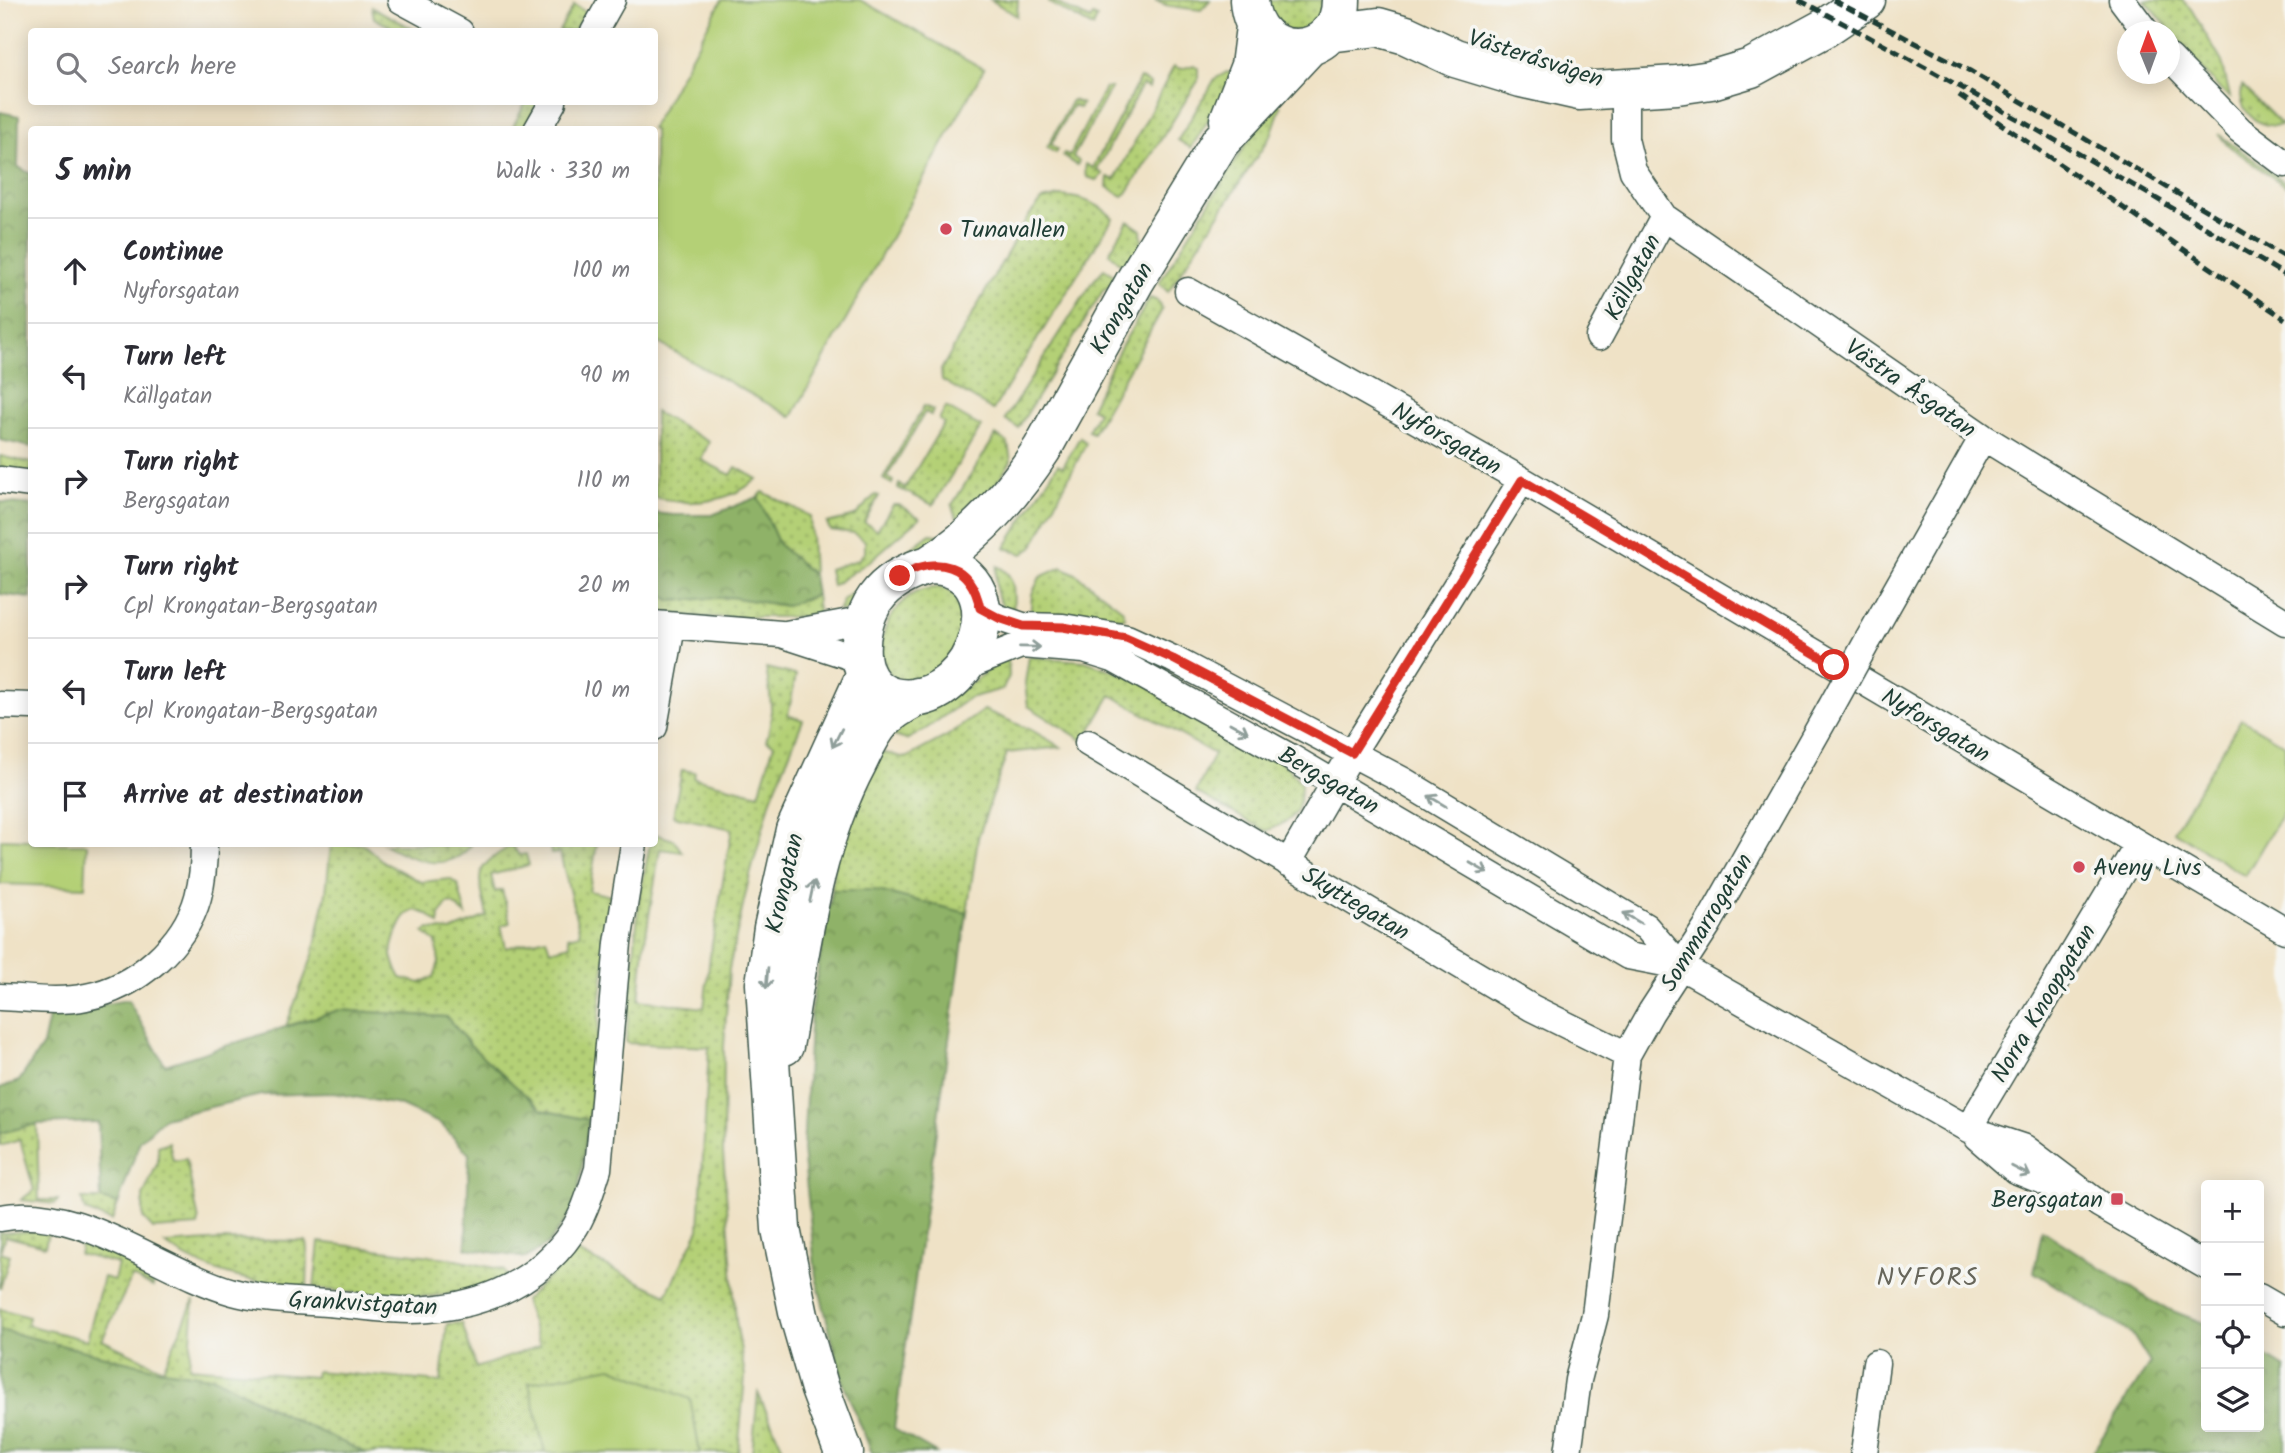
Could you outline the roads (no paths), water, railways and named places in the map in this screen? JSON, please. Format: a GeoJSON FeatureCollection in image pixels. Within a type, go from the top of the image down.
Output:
{"type":"FeatureCollection","features":[{"type":"Feature","properties":{"kind":"street"},"geometry":{"type":"LineString","coordinates":[[401,0],[453,28]]}},
{"type":"Feature","properties":{"kind":"street"},"geometry":{"type":"LineString","coordinates":[[596,28],[612,0]]}},
{"type":"Feature","properties":{"kind":"street","name":"Västeråsvägen"},"geometry":{"type":"LineString","coordinates":[[1368,0],[1460,34],[1520,53],[1578,67],[1625,88]]}},
{"type":"Feature","properties":{"kind":"street","name":"Västeråsvägen"},"geometry":{"type":"LineString","coordinates":[[1252,13],[1264,36],[1293,49],[1326,27],[1378,27],[1406,36],[1455,58],[1521,78],[1579,91],[1711,80],[1751,68],[1822,29],[1866,0]]}},
{"type":"Feature","properties":{"kind":"street"},"geometry":{"type":"LineString","coordinates":[[2114,0],[2137,21]]}},
{"type":"Feature","properties":{"kind":"street"},"geometry":{"type":"LineString","coordinates":[[2122,0],[2138,21]]}},
{"type":"Feature","properties":{"kind":"street","name":"Krongatan"},"geometry":{"type":"LineString","coordinates":[[929,565],[971,536],[1025,475],[1042,449],[1135,281],[1220,142],[1250,66],[1252,13]]}},
{"type":"Feature","properties":{"kind":"street","name":"Krongatan"},"geometry":{"type":"LineString","coordinates":[[1220,142],[1326,27]]}},
{"type":"Feature","properties":{"kind":"street"},"geometry":{"type":"LineString","coordinates":[[2180,69],[2239,130],[2282,154]]}},
{"type":"Feature","properties":{"kind":"street","name":"Västra Åsgatan"},"geometry":{"type":"LineString","coordinates":[[1625,88],[1625,139],[1633,171],[1664,218],[1983,438],[2285,622]]}},
{"type":"Feature","properties":{"kind":"street"},"geometry":{"type":"LineString","coordinates":[[539,126],[551,105]]}},
{"type":"Feature","properties":{"kind":"street","name":"Källgatan"},"geometry":{"type":"LineString","coordinates":[[1599,337],[1664,218]]}},
{"type":"Feature","properties":{"kind":"street","name":"Nyforsgatan"},"geometry":{"type":"LineString","coordinates":[[1188,290],[1522,480],[2285,930]]}},
{"type":"Feature","properties":{"kind":"street","name":"Sommarrogatan"},"geometry":{"type":"LineString","coordinates":[[1568,1453],[1578,1380],[1595,1315],[1627,1055],[1707,926],[1983,438]]}},
{"type":"Feature","properties":{"kind":"street","name":"Krongatan"},"geometry":{"type":"LineString","coordinates":[[979,600],[993,548],[1025,475]]}},
{"type":"Feature","properties":{"kind":"street"},"geometry":{"type":"LineString","coordinates":[[0,480],[28,484]]}},
{"type":"Feature","properties":{"kind":"street"},"geometry":{"type":"LineString","coordinates":[[1288,863],[1352,753],[1522,480]]}},
{"type":"Feature","properties":{"kind":"street"},"geometry":{"type":"LineString","coordinates":[[781,635],[863,668],[879,690],[898,698],[917,697],[937,690],[966,667],[975,650],[980,629],[979,600],[971,582],[947,565],[929,565],[912,569],[888,585],[876,597],[866,619],[862,636],[863,668]]}},
{"type":"Feature","properties":{"kind":"street","name":"Bergsgatan"},"geometry":{"type":"LineString","coordinates":[[979,600],[999,618],[1023,626],[1063,627],[1126,638],[1173,659],[1402,780],[1646,927],[1680,966]]}},
{"type":"Feature","properties":{"kind":"street"},"geometry":{"type":"LineString","coordinates":[[658,682],[663,625],[781,635],[866,619]]}},
{"type":"Feature","properties":{"kind":"street","name":"Bergsgatan"},"geometry":{"type":"LineString","coordinates":[[966,667],[1021,645],[1084,650],[1113,659],[1336,783],[1628,956],[1680,966],[1968,1129],[2015,1170],[2099,1204],[2201,1263]]}},
{"type":"Feature","properties":{"kind":"street","name":"Krongatan"},"geometry":{"type":"LineString","coordinates":[[844,1453],[820,1389],[799,1316],[784,1241],[775,1152],[765,984],[783,876],[795,830],[863,668]]}},
{"type":"Feature","properties":{"kind":"street","name":"Krongatan"},"geometry":{"type":"LineString","coordinates":[[774,1103],[812,884],[844,788],[882,721],[897,708],[917,697]]}},
{"type":"Feature","properties":{"kind":"street"},"geometry":{"type":"LineString","coordinates":[[0,705],[28,706]]}},
{"type":"Feature","properties":{"kind":"street","name":"Skyttegatan"},"geometry":{"type":"LineString","coordinates":[[1088,743],[1532,1008],[1627,1055]]}},
{"type":"Feature","properties":{"kind":"street","name":"Norra Knoopgatan"},"geometry":{"type":"LineString","coordinates":[[1968,1129],[2137,845]]}},
{"type":"Feature","properties":{"kind":"street"},"geometry":{"type":"LineString","coordinates":[[0,997],[61,1000],[88,997],[116,987],[142,971],[164,952],[184,929],[197,900],[203,872],[204,847]]}},
{"type":"Feature","properties":{"kind":"street","name":"Grankvistgatan"},"geometry":{"type":"LineString","coordinates":[[0,1218],[17,1215],[76,1223],[198,1279],[233,1292],[263,1297],[426,1310],[463,1305],[496,1295],[523,1280],[548,1261],[572,1232],[588,1201],[598,1169],[618,943],[634,847]]}},
{"type":"Feature","properties":{"kind":"street"},"geometry":{"type":"LineString","coordinates":[[2264,1300],[2285,1312]]}},
{"type":"Feature","properties":{"kind":"street"},"geometry":{"type":"LineString","coordinates":[[1864,1453],[1876,1363]]}},
{"type":"Feature","properties":{"kind":"railway"},"geometry":{"type":"LineString","coordinates":[[1799,0],[2044,134],[2285,275]]}},
{"type":"Feature","properties":{"kind":"railway"},"geometry":{"type":"LineString","coordinates":[[1833,0],[1970,71],[2285,257]]}},
{"type":"Feature","properties":{"kind":"railway"},"geometry":{"type":"LineString","coordinates":[[1959,95],[2285,319]]}},
{"type":"Feature","properties":{"kind":"place","name":"Tunavallen"},"geometry":{"type":"Point","coordinates":[946,229]}},
{"type":"Feature","properties":{"kind":"place","name":"Aveny Livs"},"geometry":{"type":"Point","coordinates":[2079,867]}},
{"type":"Feature","properties":{"kind":"place","name":"Bergsgatan"},"geometry":{"type":"Point","coordinates":[2117,1199]}},
{"type":"Feature","properties":{"kind":"district","name":"NYFORS"},"geometry":{"type":"Point","coordinates":[1928,1276]}}]}
